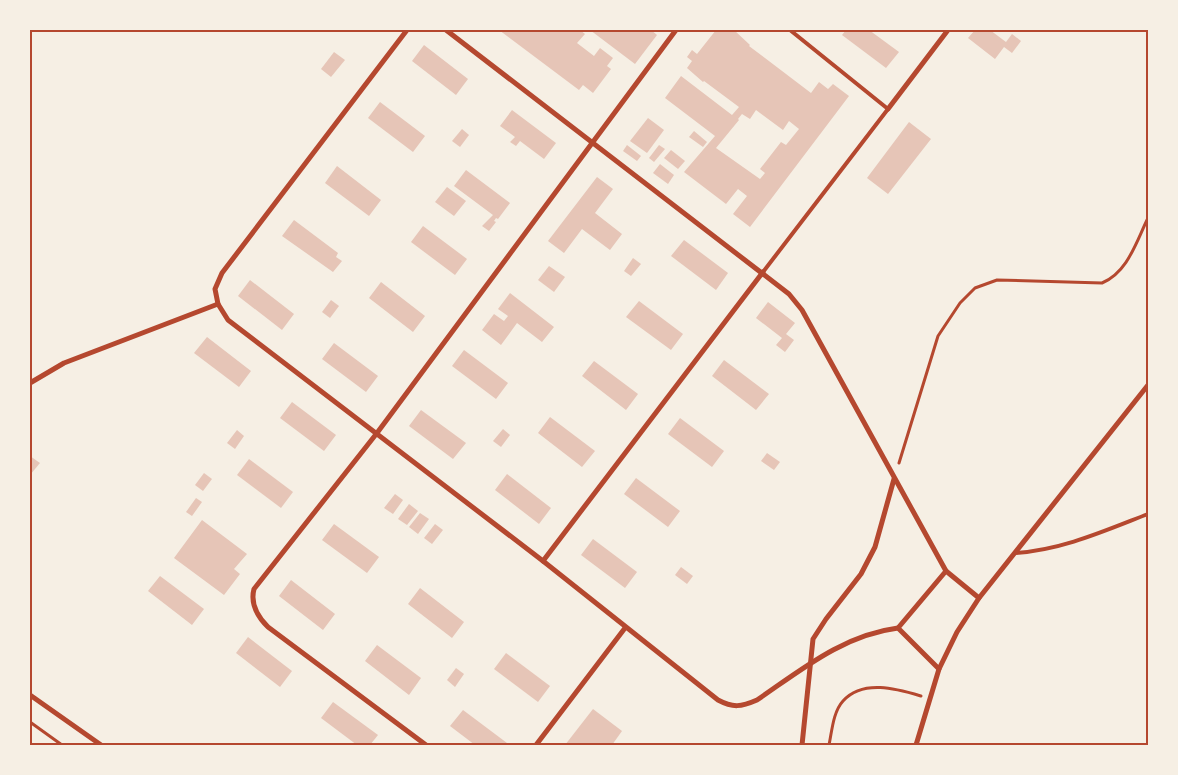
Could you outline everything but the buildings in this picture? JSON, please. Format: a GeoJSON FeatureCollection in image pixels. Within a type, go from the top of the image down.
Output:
{"type":"FeatureCollection","features":[{"type":"Feature","properties":{"kind":"street"},"geometry":{"type":"LineString","coordinates":[[407,30],[222,273],[215,288],[218,304],[228,320],[543,561],[718,700],[731,707],[744,706],[757,700],[833,649],[863,635],[898,628],[946,571]]}},
{"type":"Feature","properties":{"kind":"street"},"geometry":{"type":"LineString","coordinates":[[446,30],[763,272],[789,294],[802,310],[946,571],[979,598]]}},
{"type":"Feature","properties":{"kind":"street"},"geometry":{"type":"LineString","coordinates":[[426,745],[268,627],[256,613],[252,596],[254,589],[377,433],[676,30]]}},
{"type":"Feature","properties":{"kind":"street"},"geometry":{"type":"LineString","coordinates":[[888,109],[948,30]]}},
{"type":"Feature","properties":{"kind":"street"},"geometry":{"type":"LineString","coordinates":[[543,561],[763,272]]}},
{"type":"Feature","properties":{"kind":"street"},"geometry":{"type":"LineString","coordinates":[[30,383],[64,363],[218,304]]}},
{"type":"Feature","properties":{"kind":"street"},"geometry":{"type":"LineString","coordinates":[[916,745],[928,698],[939,668],[957,632],[979,598],[1148,385]]}},
{"type":"Feature","properties":{"kind":"street"},"geometry":{"type":"LineString","coordinates":[[802,745],[813,639],[861,574],[875,547],[894,479]]}},
{"type":"Feature","properties":{"kind":"street"},"geometry":{"type":"LineString","coordinates":[[536,745],[625,628]]}},
{"type":"Feature","properties":{"kind":"street"},"geometry":{"type":"LineString","coordinates":[[898,628],[939,668]]}},
{"type":"Feature","properties":{"kind":"street"},"geometry":{"type":"LineString","coordinates":[[30,695],[100,745]]}},
{"type":"Feature","properties":{"kind":"lane"},"geometry":{"type":"LineString","coordinates":[[763,272],[888,109],[790,30]]}},
{"type":"Feature","properties":{"kind":"lane"},"geometry":{"type":"LineString","coordinates":[[1016,553],[1035,552],[1073,543],[1148,514]]}},
{"type":"Feature","properties":{"kind":"path"},"geometry":{"type":"LineString","coordinates":[[894,479],[938,336],[960,303],[975,288],[997,280],[1102,283],[1114,278],[1122,271],[1148,218]]}},
{"type":"Feature","properties":{"kind":"path"},"geometry":{"type":"LineString","coordinates":[[829,745],[834,718],[843,701],[854,693],[875,688],[894,688],[928,698]]}},
{"type":"Feature","properties":{"kind":"path"},"geometry":{"type":"LineString","coordinates":[[30,722],[62,745]]}}]}
